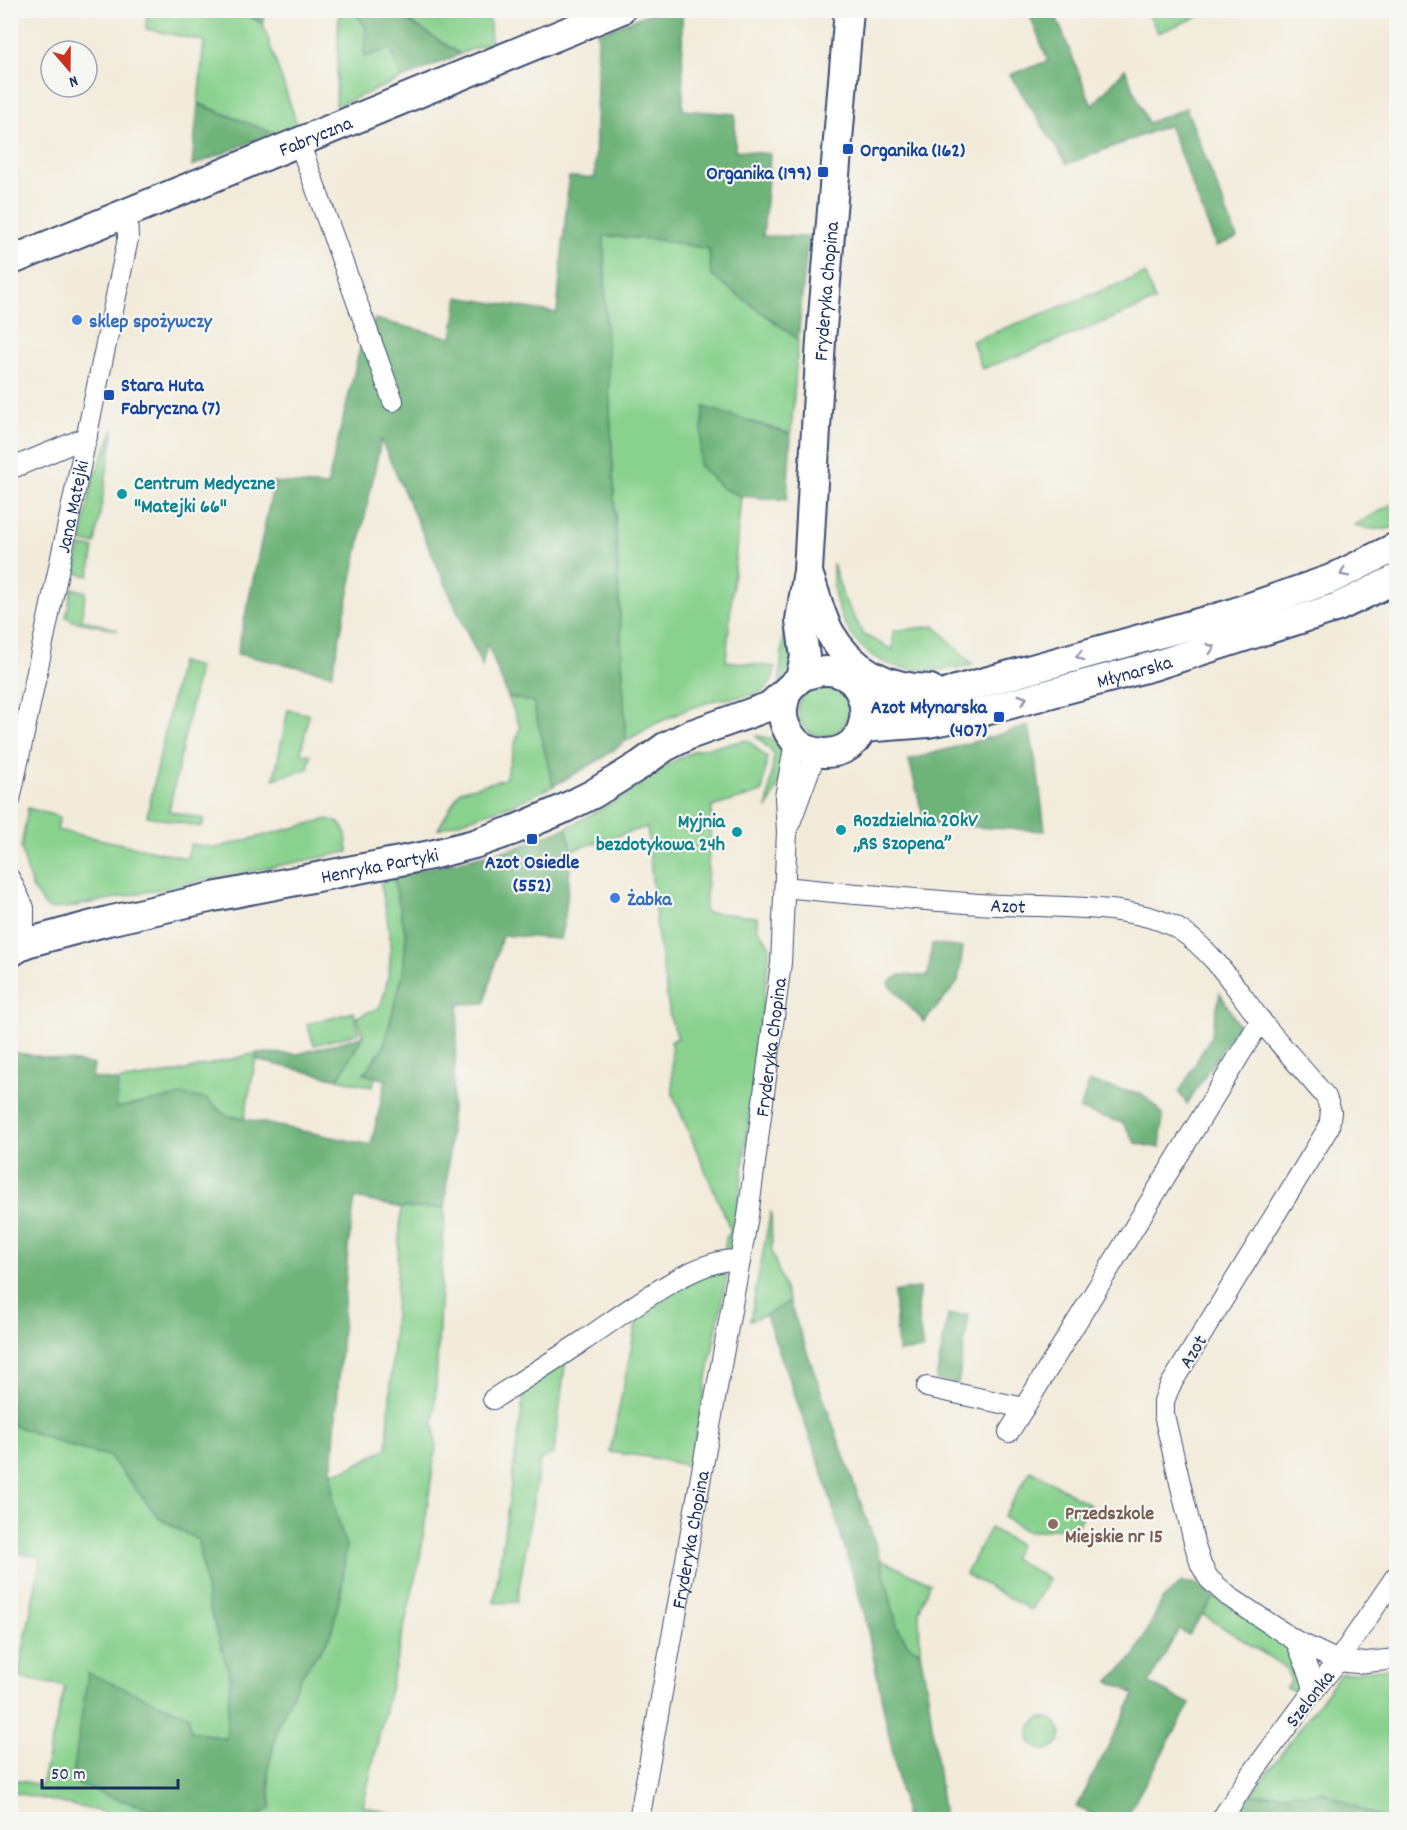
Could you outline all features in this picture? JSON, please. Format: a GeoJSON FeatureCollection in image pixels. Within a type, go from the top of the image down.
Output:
{"type":"FeatureCollection","features":[{"type":"Feature","properties":{"kind":"main road","name":"Fabryczna"},"geometry":{"type":"LineString","coordinates":[[10,261],[620,10]]}},
{"type":"Feature","properties":{"kind":"main road","name":"Fryderyka Chopina"},"geometry":{"type":"LineString","coordinates":[[799,742],[782,718],[783,703],[805,657],[800,621],[808,571],[821,340],[849,10]]}},
{"type":"Feature","properties":{"kind":"main road","name":"Młynarska"},"geometry":{"type":"LineString","coordinates":[[864,699],[892,705],[921,704],[956,690],[1227,615],[1331,579],[1396,547]]}},
{"type":"Feature","properties":{"kind":"main road","name":"Fryderyka Chopina"},"geometry":{"type":"LineString","coordinates":[[808,571],[817,630],[829,670]]}},
{"type":"Feature","properties":{"kind":"main road","name":"Młynarska"},"geometry":{"type":"LineString","coordinates":[[808,571],[829,632],[847,656],[862,670],[893,686],[956,690]]}},
{"type":"Feature","properties":{"kind":"main road","name":"Młynarska"},"geometry":{"type":"LineString","coordinates":[[862,728],[928,723],[966,716],[1153,666],[1338,607],[1396,579]]}},
{"type":"Feature","properties":{"kind":"main road"},"geometry":{"type":"LineString","coordinates":[[829,670],[840,673],[858,688],[864,699],[866,713],[862,728],[855,740],[830,753],[799,742],[713,728],[770,706],[794,684],[813,671],[829,670]]}},
{"type":"Feature","properties":{"kind":"main road","name":"Henryka Partyki"},"geometry":{"type":"LineString","coordinates":[[15,941],[201,900],[431,855],[474,844],[563,809],[617,780],[665,747],[689,735],[713,728]]}},
{"type":"Feature","properties":{"kind":"street"},"geometry":{"type":"LineString","coordinates":[[299,142],[393,401]]}},
{"type":"Feature","properties":{"kind":"street","name":"Jana Matejki"},"geometry":{"type":"LineString","coordinates":[[10,800],[19,725],[87,437],[128,239],[127,212]]}},
{"type":"Feature","properties":{"kind":"street"},"geometry":{"type":"LineString","coordinates":[[10,469],[87,437]]}},
{"type":"Feature","properties":{"kind":"street","name":"Fryderyka Chopina"},"geometry":{"type":"LineString","coordinates":[[639,1820],[748,1216],[781,963],[787,832],[785,797],[799,742]]}},
{"type":"Feature","properties":{"kind":"street"},"geometry":{"type":"LineString","coordinates":[[10,879],[24,908],[15,941]]}},
{"type":"Feature","properties":{"kind":"street","name":"Azot"},"geometry":{"type":"LineString","coordinates":[[785,887],[981,904],[1087,909],[1137,914],[1158,920],[1179,929],[1198,943],[1219,964],[1261,1020],[1326,1097],[1330,1104],[1329,1127],[1170,1386],[1164,1401],[1164,1415],[1194,1542],[1201,1565],[1209,1579],[1228,1596],[1296,1641],[1338,1661]]}},
{"type":"Feature","properties":{"kind":"street"},"geometry":{"type":"LineString","coordinates":[[1009,1432],[1261,1020]]}},
{"type":"Feature","properties":{"kind":"street"},"geometry":{"type":"LineString","coordinates":[[493,1399],[656,1291],[717,1261],[733,1259],[740,1261]]}},
{"type":"Feature","properties":{"kind":"street"},"geometry":{"type":"LineString","coordinates":[[927,1388],[1024,1408]]}},
{"type":"Feature","properties":{"kind":"street","name":"Szelonka"},"geometry":{"type":"LineString","coordinates":[[1221,1820],[1245,1783],[1338,1661],[1396,1576]]}},
{"type":"Feature","properties":{"kind":"street"},"geometry":{"type":"LineString","coordinates":[[1296,1641],[1314,1690]]}},
{"type":"Feature","properties":{"kind":"street"},"geometry":{"type":"LineString","coordinates":[[1338,1661],[1357,1664],[1396,1659]]}},
{"type":"Feature","properties":{"kind":"green space"},"geometry":{"type":"Polygon","coordinates":[[[147,10],[240,11],[263,24],[297,124],[273,133],[198,103],[204,41],[146,29],[147,10]]]}},
{"type":"Feature","properties":{"kind":"green space"},"geometry":{"type":"Polygon","coordinates":[[[240,11],[264,11],[263,24],[240,11]]]}},
{"type":"Feature","properties":{"kind":"green space"},"geometry":{"type":"Polygon","coordinates":[[[339,11],[354,11],[366,28],[364,56],[391,48],[401,79],[336,106],[339,11]]]}},
{"type":"Feature","properties":{"kind":"green space"},"geometry":{"type":"Polygon","coordinates":[[[354,11],[393,11],[460,54],[401,79],[391,48],[364,57],[366,28],[354,11]]]}},
{"type":"Feature","properties":{"kind":"green space"},"geometry":{"type":"Polygon","coordinates":[[[393,11],[489,11],[491,42],[460,54],[393,11]]]}},
{"type":"Feature","properties":{"kind":"green space"},"geometry":{"type":"Polygon","coordinates":[[[656,11],[682,11],[683,110],[735,114],[735,150],[770,154],[763,236],[808,237],[798,339],[711,275],[709,249],[652,239],[604,236],[606,324],[626,741],[601,759],[553,786],[533,702],[508,697],[487,643],[482,666],[381,440],[332,674],[237,654],[274,482],[327,486],[360,348],[375,319],[452,338],[458,297],[557,313],[569,177],[595,178],[598,33],[656,11]]]}},
{"type":"Feature","properties":{"kind":"green space"},"geometry":{"type":"Polygon","coordinates":[[[1028,11],[1054,11],[1092,106],[1125,69],[1148,123],[1186,108],[1237,238],[1216,246],[1169,125],[1067,164],[1010,75],[1048,61],[1028,11]]]}},
{"type":"Feature","properties":{"kind":"green space"},"geometry":{"type":"Polygon","coordinates":[[[1147,11],[1200,11],[1202,15],[1158,33],[1147,11]]]}},
{"type":"Feature","properties":{"kind":"green space"},"geometry":{"type":"Polygon","coordinates":[[[198,104],[273,133],[192,166],[198,104]]]}},
{"type":"Feature","properties":{"kind":"green space"},"geometry":{"type":"Polygon","coordinates":[[[604,236],[652,239],[709,249],[711,275],[798,339],[791,434],[704,407],[722,488],[741,496],[726,661],[775,667],[773,679],[767,688],[754,695],[716,700],[688,709],[655,724],[626,741],[606,324],[604,236]]]}},
{"type":"Feature","properties":{"kind":"green space"},"geometry":{"type":"Polygon","coordinates":[[[1145,274],[1155,301],[982,369],[972,341],[1145,274]]]}},
{"type":"Feature","properties":{"kind":"green space"},"geometry":{"type":"Polygon","coordinates":[[[704,407],[791,434],[787,500],[741,496],[722,488],[699,465],[704,407]]]}},
{"type":"Feature","properties":{"kind":"green space"},"geometry":{"type":"Polygon","coordinates":[[[114,429],[95,544],[81,542],[93,479],[114,429]]]}},
{"type":"Feature","properties":{"kind":"green space"},"geometry":{"type":"Polygon","coordinates":[[[1396,502],[1396,526],[1376,529],[1355,525],[1396,502]]]}},
{"type":"Feature","properties":{"kind":"green space"},"geometry":{"type":"Polygon","coordinates":[[[80,546],[94,548],[89,576],[75,573],[80,546]]]}},
{"type":"Feature","properties":{"kind":"green space"},"geometry":{"type":"Polygon","coordinates":[[[833,563],[843,597],[864,635],[893,650],[893,631],[935,626],[973,665],[914,670],[879,660],[855,639],[846,626],[835,595],[833,563]]]}},
{"type":"Feature","properties":{"kind":"green space"},"geometry":{"type":"Polygon","coordinates":[[[72,588],[86,592],[81,619],[118,630],[73,621],[66,617],[72,588]]]}},
{"type":"Feature","properties":{"kind":"green space"},"geometry":{"type":"Polygon","coordinates":[[[784,627],[793,628],[799,649],[779,689],[784,627]]]}},
{"type":"Feature","properties":{"kind":"green space"},"geometry":{"type":"Polygon","coordinates":[[[180,662],[199,667],[169,811],[204,819],[202,827],[147,816],[180,662]]]}},
{"type":"Feature","properties":{"kind":"green space"},"geometry":{"type":"Polygon","coordinates":[[[828,686],[841,693],[847,701],[847,721],[841,729],[833,735],[818,736],[805,729],[799,721],[798,706],[805,693],[813,687],[828,686]]]}},
{"type":"Feature","properties":{"kind":"green space"},"geometry":{"type":"Polygon","coordinates":[[[508,697],[533,701],[553,786],[512,805],[438,829],[460,791],[505,779],[520,727],[508,697]]]}},
{"type":"Feature","properties":{"kind":"green space"},"geometry":{"type":"Polygon","coordinates":[[[288,710],[309,714],[301,753],[311,755],[308,769],[274,779],[288,710]]]}},
{"type":"Feature","properties":{"kind":"green space"},"geometry":{"type":"Polygon","coordinates":[[[1029,726],[1045,831],[925,824],[909,760],[1029,726]]]}},
{"type":"Feature","properties":{"kind":"green space"},"geometry":{"type":"Polygon","coordinates":[[[756,736],[771,739],[780,745],[784,753],[781,775],[767,809],[774,754],[756,736]]]}},
{"type":"Feature","properties":{"kind":"green space"},"geometry":{"type":"Polygon","coordinates":[[[748,740],[767,758],[762,792],[712,807],[705,912],[757,917],[757,928],[770,946],[735,1234],[690,1466],[610,1452],[638,1315],[698,1277],[723,1270],[726,1238],[731,1231],[673,1095],[671,1041],[678,1038],[670,1017],[657,930],[647,827],[572,850],[566,828],[621,798],[672,762],[696,750],[748,740]]]}},
{"type":"Feature","properties":{"kind":"green space"},"geometry":{"type":"Polygon","coordinates":[[[28,808],[60,817],[57,830],[187,858],[191,844],[215,848],[328,819],[343,826],[348,852],[65,908],[50,909],[44,905],[32,888],[21,848],[28,808]]]}},
{"type":"Feature","properties":{"kind":"green space"},"geometry":{"type":"Polygon","coordinates":[[[566,828],[572,850],[565,917],[560,939],[502,935],[485,1003],[459,1004],[445,1208],[401,1208],[355,1198],[348,1248],[332,1473],[333,1502],[346,1546],[342,1587],[330,1637],[301,1676],[279,1723],[268,1769],[271,1807],[254,1819],[192,1819],[119,1800],[72,1782],[88,1673],[189,1716],[190,1731],[226,1739],[230,1676],[208,1603],[198,1540],[160,1519],[109,1456],[72,1447],[11,1424],[10,1052],[94,1065],[92,1078],[118,1081],[116,1108],[183,1095],[207,1099],[225,1115],[371,1145],[386,1080],[364,1074],[383,1048],[403,974],[406,936],[393,876],[516,848],[566,828]]]}},
{"type":"Feature","properties":{"kind":"green space"},"geometry":{"type":"Polygon","coordinates":[[[393,876],[406,936],[403,974],[383,1048],[364,1073],[375,1077],[373,1087],[338,1079],[363,1036],[357,1017],[380,1007],[386,989],[390,943],[380,879],[393,876]]]}},
{"type":"Feature","properties":{"kind":"green space"},"geometry":{"type":"Polygon","coordinates":[[[932,944],[963,948],[958,982],[924,1022],[888,983],[900,975],[928,976],[932,944]]]}},
{"type":"Feature","properties":{"kind":"green space"},"geometry":{"type":"Polygon","coordinates":[[[1220,993],[1238,1024],[1187,1104],[1179,1093],[1211,1036],[1220,993]]]}},
{"type":"Feature","properties":{"kind":"green space"},"geometry":{"type":"Polygon","coordinates":[[[354,1012],[359,1033],[314,1045],[307,1024],[354,1012]]]}},
{"type":"Feature","properties":{"kind":"green space"},"geometry":{"type":"Polygon","coordinates":[[[363,1036],[338,1079],[256,1060],[257,1053],[298,1054],[363,1036]]]}},
{"type":"Feature","properties":{"kind":"green space"},"geometry":{"type":"Polygon","coordinates":[[[257,1053],[244,1120],[225,1115],[206,1099],[116,1108],[118,1081],[173,1073],[257,1053]]]}},
{"type":"Feature","properties":{"kind":"green space"},"geometry":{"type":"Polygon","coordinates":[[[1089,1082],[1143,1095],[1163,1114],[1160,1148],[1136,1143],[1123,1123],[1080,1110],[1089,1082]]]}},
{"type":"Feature","properties":{"kind":"green space"},"geometry":{"type":"Polygon","coordinates":[[[401,1208],[445,1208],[434,1423],[436,1446],[420,1558],[363,1806],[414,1819],[254,1820],[271,1806],[268,1769],[279,1723],[301,1676],[330,1637],[342,1587],[346,1546],[333,1502],[332,1473],[348,1469],[387,1448],[401,1208]]]}},
{"type":"Feature","properties":{"kind":"green space"},"geometry":{"type":"Polygon","coordinates":[[[771,1211],[772,1252],[789,1301],[766,1315],[750,1320],[771,1211]]]}},
{"type":"Feature","properties":{"kind":"green space"},"geometry":{"type":"Polygon","coordinates":[[[919,1288],[918,1317],[923,1349],[898,1352],[894,1292],[919,1288]]]}},
{"type":"Feature","properties":{"kind":"green space"},"geometry":{"type":"Polygon","coordinates":[[[789,1301],[881,1560],[897,1626],[908,1645],[920,1652],[928,1694],[944,1819],[906,1819],[865,1616],[823,1474],[766,1315],[789,1301]]]}},
{"type":"Feature","properties":{"kind":"green space"},"geometry":{"type":"Polygon","coordinates":[[[948,1315],[969,1315],[958,1384],[936,1380],[948,1315]]]}},
{"type":"Feature","properties":{"kind":"green space"},"geometry":{"type":"Polygon","coordinates":[[[566,1358],[554,1453],[540,1460],[517,1602],[494,1603],[525,1388],[566,1358]]]}},
{"type":"Feature","properties":{"kind":"green space"},"geometry":{"type":"Polygon","coordinates":[[[10,1424],[72,1447],[109,1456],[160,1519],[198,1540],[208,1603],[230,1676],[227,1739],[189,1730],[72,1782],[119,1800],[192,1819],[134,1819],[11,1792],[11,1779],[41,1785],[65,1686],[18,1678],[41,1557],[11,1552],[10,1424]]]}},
{"type":"Feature","properties":{"kind":"green space"},"geometry":{"type":"Polygon","coordinates":[[[1031,1470],[1090,1505],[1077,1526],[1028,1532],[1003,1517],[1031,1470]]]}},
{"type":"Feature","properties":{"kind":"green space"},"geometry":{"type":"Polygon","coordinates":[[[990,1528],[1019,1545],[1012,1558],[1049,1579],[1031,1610],[965,1574],[990,1528]]]}},
{"type":"Feature","properties":{"kind":"green space"},"geometry":{"type":"Polygon","coordinates":[[[881,1560],[930,1583],[919,1611],[920,1652],[908,1645],[897,1626],[881,1560]]]}},
{"type":"Feature","properties":{"kind":"green space"},"geometry":{"type":"Polygon","coordinates":[[[1182,1582],[1197,1584],[1214,1598],[1188,1635],[1179,1629],[1149,1683],[1190,1704],[1125,1819],[1102,1819],[1077,1807],[1135,1694],[1109,1681],[1136,1654],[1162,1600],[1182,1582]]]}},
{"type":"Feature","properties":{"kind":"green space"},"geometry":{"type":"Polygon","coordinates":[[[1214,1598],[1287,1641],[1306,1675],[1303,1691],[1297,1693],[1287,1687],[1291,1681],[1285,1667],[1202,1614],[1214,1598]]]}},
{"type":"Feature","properties":{"kind":"green space"},"geometry":{"type":"Polygon","coordinates":[[[1396,1667],[1396,1819],[1383,1819],[1323,1792],[1251,1795],[1340,1674],[1396,1667]]]}},
{"type":"Feature","properties":{"kind":"green space"},"geometry":{"type":"Polygon","coordinates":[[[1045,1718],[1056,1723],[1061,1734],[1056,1745],[1045,1750],[1034,1745],[1029,1734],[1034,1723],[1045,1718]]]}},
{"type":"Feature","properties":{"kind":"green space"},"geometry":{"type":"Polygon","coordinates":[[[1323,1792],[1383,1819],[1234,1819],[1251,1795],[1323,1792]]]}},
{"type":"Feature","properties":{"kind":"place","name":"Organika (162)"},"geometry":{"type":"Point","coordinates":[848,149]}},
{"type":"Feature","properties":{"kind":"place","name":"Organika (199)"},"geometry":{"type":"Point","coordinates":[823,172]}},
{"type":"Feature","properties":{"kind":"place","name":"sklep spożywczy"},"geometry":{"type":"Point","coordinates":[77,320]}},
{"type":"Feature","properties":{"kind":"place","name":"Stara Huta Fabryczna (7)"},"geometry":{"type":"Point","coordinates":[109,395]}},
{"type":"Feature","properties":{"kind":"place","name":"Centrum Medyczne \"Matejki 66\""},"geometry":{"type":"Point","coordinates":[122,494]}},
{"type":"Feature","properties":{"kind":"place","name":"Azot Młynarska (407)"},"geometry":{"type":"Point","coordinates":[999,717]}},
{"type":"Feature","properties":{"kind":"place","name":"Rozdzielnia 20kV „RS Szopena”"},"geometry":{"type":"Point","coordinates":[841,830]}},
{"type":"Feature","properties":{"kind":"place","name":"Myjnia bezdotykowa 24h"},"geometry":{"type":"Point","coordinates":[737,832]}},
{"type":"Feature","properties":{"kind":"place","name":"Azot Osiedle (552)"},"geometry":{"type":"Point","coordinates":[532,839]}},
{"type":"Feature","properties":{"kind":"place","name":"Żabka"},"geometry":{"type":"Point","coordinates":[615,898]}},
{"type":"Feature","properties":{"kind":"place","name":"Przedszkole Miejskie nr 15"},"geometry":{"type":"Point","coordinates":[1053,1524]}}]}
